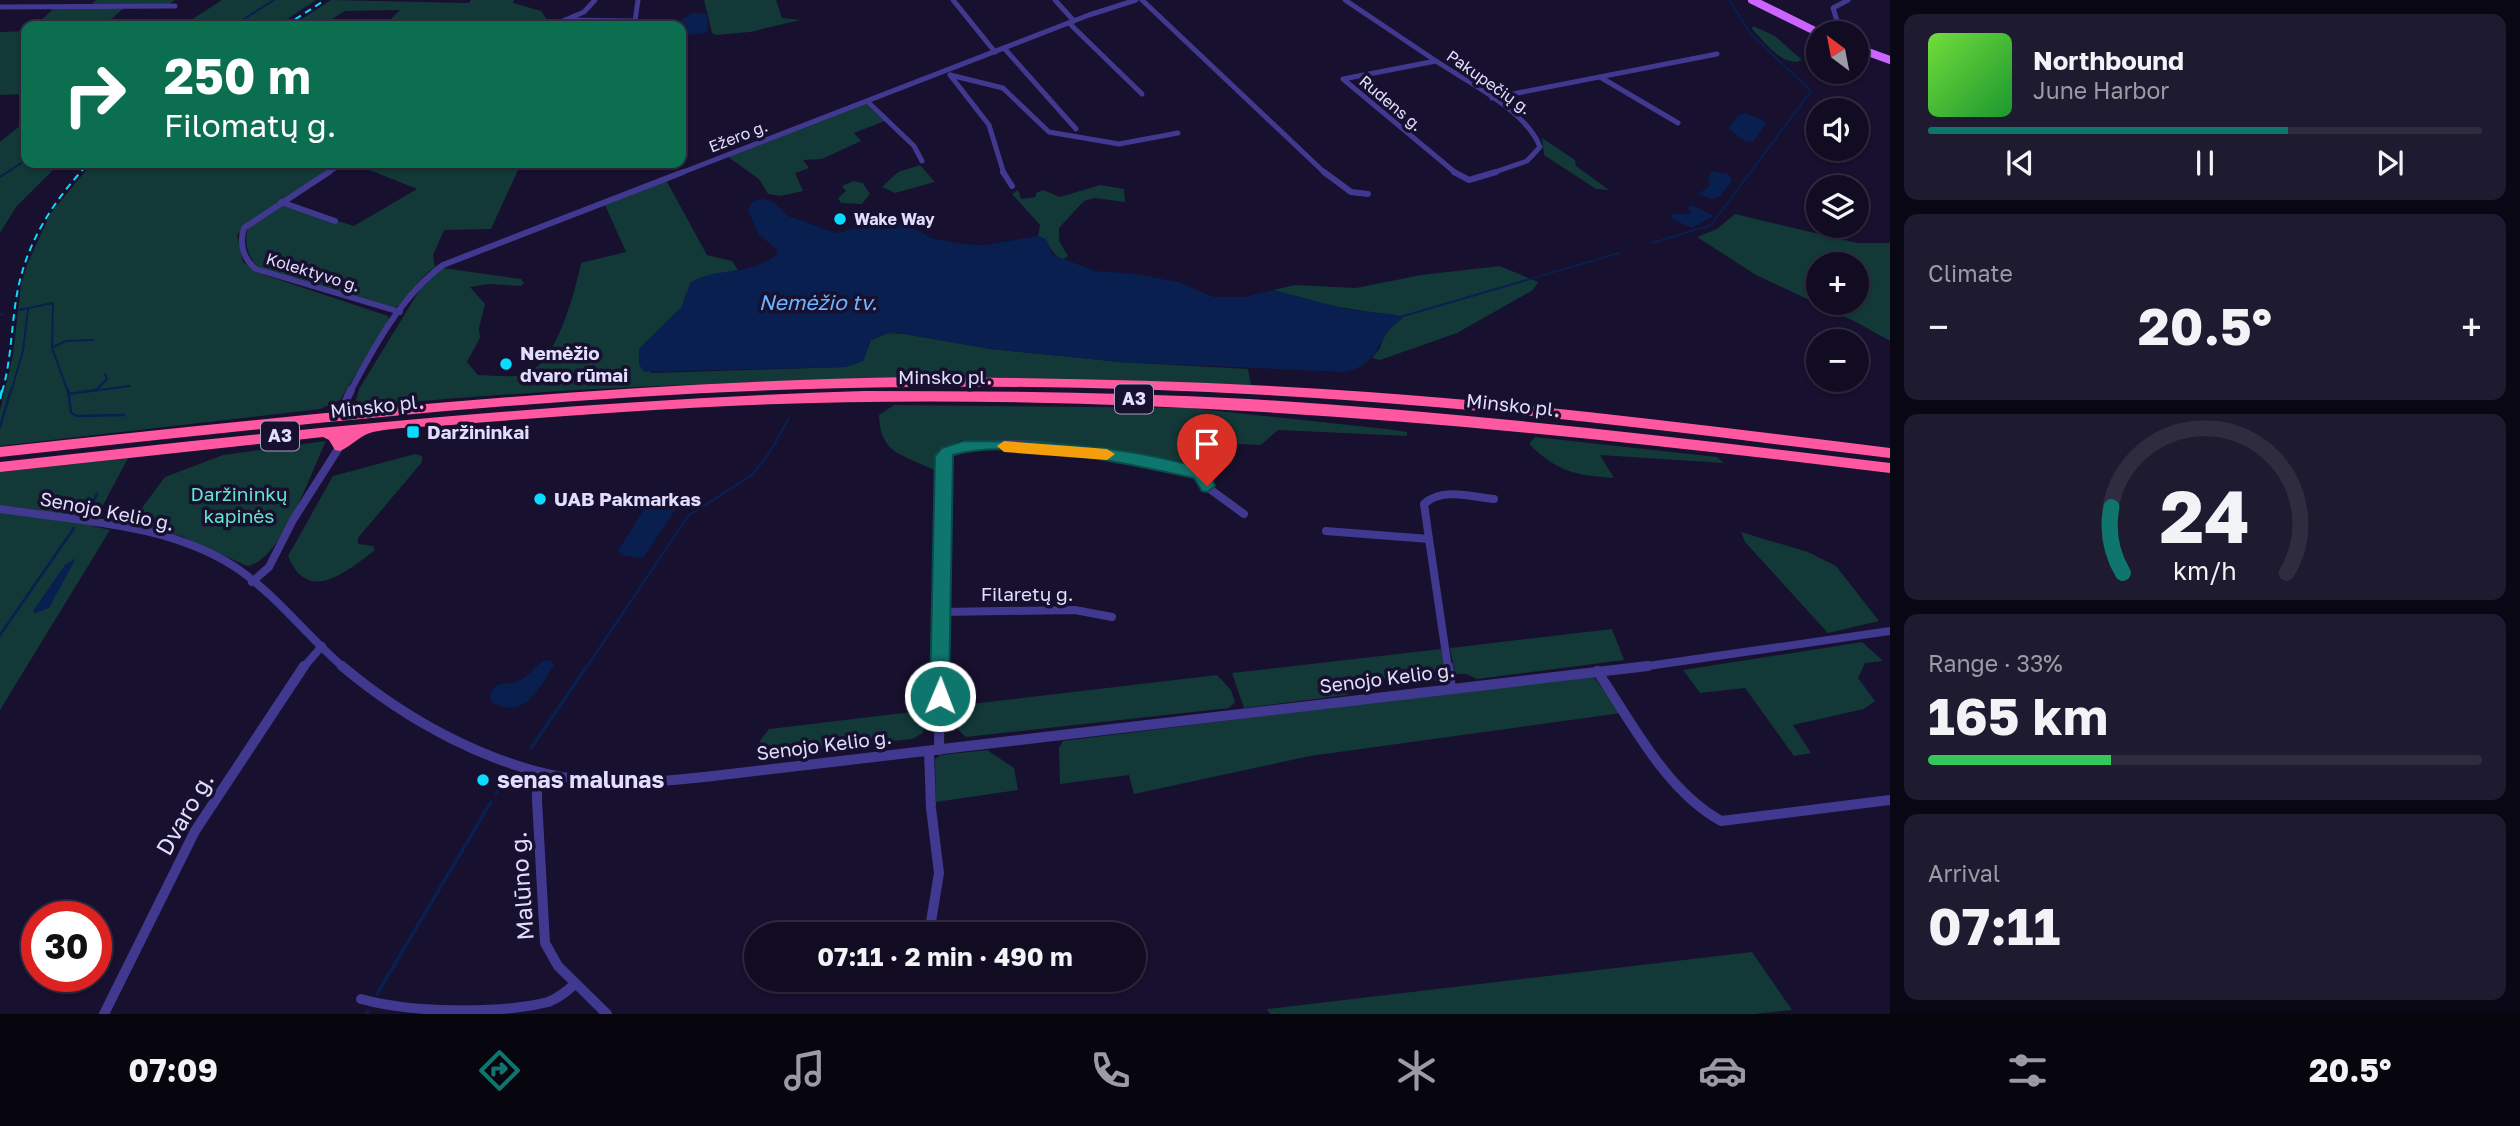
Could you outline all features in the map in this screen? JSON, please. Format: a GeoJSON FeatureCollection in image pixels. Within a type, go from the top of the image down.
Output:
{"type":"FeatureCollection","features":[{"type":"Feature","properties":{"kind":"highway","name":"Minsko pl."},"geometry":{"type":"LineString","coordinates":[[4,459],[339,415],[502,400],[737,386],[908,382],[1099,384],[1436,402],[1890,453]]}},
{"type":"Feature","properties":{"kind":"highway","name":"Minsko pl."},"geometry":{"type":"LineString","coordinates":[[4,459],[560,410],[866,396],[1138,399],[1434,417],[1890,468]]}},
{"type":"Feature","properties":{"kind":"highway"},"geometry":{"type":"LineString","coordinates":[[321,431],[334,436],[340,446],[352,435],[376,427]]}},
{"type":"Feature","properties":{"kind":"main road"},"geometry":{"type":"LineString","coordinates":[[1752,0],[1806,27]]}},
{"type":"Feature","properties":{"kind":"main road"},"geometry":{"type":"LineString","coordinates":[[1869,52],[1890,60]]}},
{"type":"Feature","properties":{"kind":"street"},"geometry":{"type":"LineString","coordinates":[[561,21],[589,9],[595,0]]}},
{"type":"Feature","properties":{"kind":"street"},"geometry":{"type":"LineString","coordinates":[[561,21],[635,21],[638,0]]}},
{"type":"Feature","properties":{"kind":"street"},"geometry":{"type":"LineString","coordinates":[[953,0],[995,52]]}},
{"type":"Feature","properties":{"kind":"street"},"geometry":{"type":"LineString","coordinates":[[1055,0],[1072,22],[1142,94]]}},
{"type":"Feature","properties":{"kind":"street","name":"Ežero g."},"geometry":{"type":"LineString","coordinates":[[339,415],[400,312],[425,277],[443,265],[1004,48],[1136,0]]}},
{"type":"Feature","properties":{"kind":"street"},"geometry":{"type":"LineString","coordinates":[[1142,0],[1260,108],[1339,186],[1350,192],[1368,194]]}},
{"type":"Feature","properties":{"kind":"street","name":"Pakupečių g."},"geometry":{"type":"LineString","coordinates":[[1345,0],[1528,124],[1540,147],[1537,154],[1512,167],[1466,179]]}},
{"type":"Feature","properties":{"kind":"street"},"geometry":{"type":"LineString","coordinates":[[1838,21],[1833,8],[1848,0]]}},
{"type":"Feature","properties":{"kind":"street"},"geometry":{"type":"LineString","coordinates":[[0,7],[175,6]]}},
{"type":"Feature","properties":{"kind":"street"},"geometry":{"type":"LineString","coordinates":[[1004,48],[1076,132]]}},
{"type":"Feature","properties":{"kind":"street"},"geometry":{"type":"LineString","coordinates":[[1492,98],[1717,54]]}},
{"type":"Feature","properties":{"kind":"street","name":"Rudens g."},"geometry":{"type":"LineString","coordinates":[[1438,61],[1343,79],[1455,173],[1466,179]]}},
{"type":"Feature","properties":{"kind":"street"},"geometry":{"type":"LineString","coordinates":[[944,71],[987,122],[1003,173],[1012,186]]}},
{"type":"Feature","properties":{"kind":"street"},"geometry":{"type":"LineString","coordinates":[[950,75],[1003,88],[1023,103],[1045,131],[1076,132],[1104,143],[1119,144],[1178,133]]}},
{"type":"Feature","properties":{"kind":"street"},"geometry":{"type":"LineString","coordinates":[[1600,77],[1678,124]]}},
{"type":"Feature","properties":{"kind":"street"},"geometry":{"type":"LineString","coordinates":[[867,101],[915,146],[922,161]]}},
{"type":"Feature","properties":{"kind":"street","name":"Kolektyvo g."},"geometry":{"type":"LineString","coordinates":[[335,168],[281,202],[241,232],[249,266],[400,312]]}},
{"type":"Feature","properties":{"kind":"street"},"geometry":{"type":"LineString","coordinates":[[281,202],[335,220]]}},
{"type":"Feature","properties":{"kind":"street"},"geometry":{"type":"LineString","coordinates":[[252,582],[269,567],[293,520],[340,446]]}},
{"type":"Feature","properties":{"kind":"street"},"geometry":{"type":"LineString","coordinates":[[931,922],[939,873],[931,808],[941,612],[943,456],[954,448],[1024,446],[1107,454],[1161,464],[1199,473],[1204,477],[1207,486],[1244,514]]}},
{"type":"Feature","properties":{"kind":"street"},"geometry":{"type":"LineString","coordinates":[[1451,688],[1424,504],[1427,500],[1440,496],[1494,499]]}},
{"type":"Feature","properties":{"kind":"street","name":"Senojo Kelio g."},"geometry":{"type":"LineString","coordinates":[[0,509],[155,535],[225,561],[252,582],[357,678],[397,707],[496,757],[544,774],[599,783],[629,783],[934,750],[1597,671],[1828,642],[1890,631]]}},
{"type":"Feature","properties":{"kind":"street"},"geometry":{"type":"LineString","coordinates":[[1326,531],[1429,539]]}},
{"type":"Feature","properties":{"kind":"street","name":"Filaretų g."},"geometry":{"type":"LineString","coordinates":[[941,612],[1075,610],[1112,617]]}},
{"type":"Feature","properties":{"kind":"street","name":"Dvaro g."},"geometry":{"type":"LineString","coordinates":[[104,1014],[195,831],[309,659],[322,646]]}},
{"type":"Feature","properties":{"kind":"street"},"geometry":{"type":"LineString","coordinates":[[1597,671],[1661,765],[1709,817],[1721,821],[1890,800]]}},
{"type":"Feature","properties":{"kind":"street","name":"Malūno g."},"geometry":{"type":"LineString","coordinates":[[544,774],[537,784],[542,925],[551,956],[575,984],[607,1014]]}},
{"type":"Feature","properties":{"kind":"street"},"geometry":{"type":"LineString","coordinates":[[361,999],[387,1006],[518,1007],[555,999],[575,984]]}},
{"type":"Feature","properties":{"kind":"green space"},"geometry":{"type":"Polygon","coordinates":[[[96,0],[175,0],[169,4],[126,6],[109,21],[40,21],[53,9],[90,6],[96,0]]]}},
{"type":"Feature","properties":{"kind":"green space"},"geometry":{"type":"Polygon","coordinates":[[[222,0],[316,0],[284,21],[170,21],[191,20],[222,0]]]}},
{"type":"Feature","properties":{"kind":"green space"},"geometry":{"type":"Polygon","coordinates":[[[331,0],[469,3],[471,0],[514,0],[513,3],[541,11],[548,21],[389,21],[400,10],[345,11],[328,21],[299,21],[331,0]]]}},
{"type":"Feature","properties":{"kind":"green space"},"geometry":{"type":"Polygon","coordinates":[[[704,0],[776,0],[782,18],[800,20],[750,32],[716,35],[712,33],[704,0]]]}},
{"type":"Feature","properties":{"kind":"green space"},"geometry":{"type":"Polygon","coordinates":[[[1753,26],[1775,36],[1802,60],[1788,61],[1781,57],[1752,29],[1753,26]]]}},
{"type":"Feature","properties":{"kind":"green space"},"geometry":{"type":"Polygon","coordinates":[[[21,31],[21,94],[0,95],[0,32],[21,31]]]}},
{"type":"Feature","properties":{"kind":"green space"},"geometry":{"type":"Polygon","coordinates":[[[865,103],[885,121],[854,133],[861,141],[822,159],[803,160],[809,168],[795,173],[803,191],[781,196],[768,194],[759,179],[728,157],[865,103]]]}},
{"type":"Feature","properties":{"kind":"green space"},"geometry":{"type":"Polygon","coordinates":[[[21,125],[21,168],[55,168],[16,207],[0,233],[0,142],[21,125]]]}},
{"type":"Feature","properties":{"kind":"green space"},"geometry":{"type":"Polygon","coordinates":[[[1542,138],[1575,160],[1576,166],[1609,190],[1596,189],[1544,155],[1542,138]]]}},
{"type":"Feature","properties":{"kind":"green space"},"geometry":{"type":"Polygon","coordinates":[[[920,165],[935,182],[895,193],[882,187],[898,172],[920,165]]]}},
{"type":"Feature","properties":{"kind":"green space"},"geometry":{"type":"Polygon","coordinates":[[[88,168],[332,168],[245,225],[237,235],[243,262],[256,272],[388,316],[389,321],[340,400],[320,409],[0,446],[0,410],[13,355],[21,285],[50,214],[88,168]]]}},
{"type":"Feature","properties":{"kind":"green space"},"geometry":{"type":"Polygon","coordinates":[[[364,168],[519,168],[491,229],[444,230],[433,255],[435,267],[395,308],[259,267],[247,249],[248,228],[282,204],[354,226],[417,189],[364,168]]]}},
{"type":"Feature","properties":{"kind":"green space"},"geometry":{"type":"Polygon","coordinates":[[[666,180],[707,255],[732,261],[738,270],[686,293],[682,307],[644,344],[651,373],[845,367],[863,361],[871,340],[888,333],[991,349],[1121,362],[1248,369],[1251,385],[920,379],[810,381],[589,389],[369,406],[358,404],[356,400],[359,389],[427,278],[443,268],[521,279],[524,283],[521,286],[488,284],[470,287],[485,304],[479,328],[480,338],[467,362],[478,375],[517,376],[534,369],[545,359],[562,327],[581,263],[626,252],[605,205],[666,180]]]}},
{"type":"Feature","properties":{"kind":"green space"},"geometry":{"type":"Polygon","coordinates":[[[853,181],[863,183],[870,194],[862,204],[841,203],[838,198],[846,191],[842,186],[853,181]]]}},
{"type":"Feature","properties":{"kind":"green space"},"geometry":{"type":"Polygon","coordinates":[[[1100,185],[1124,189],[1125,202],[1095,198],[1084,201],[1059,228],[1059,241],[1068,256],[1062,260],[1038,236],[1040,225],[1012,194],[1018,190],[1021,199],[1036,197],[1036,193],[1043,190],[1060,197],[1100,185]]]}},
{"type":"Feature","properties":{"kind":"green space"},"geometry":{"type":"Polygon","coordinates":[[[1735,214],[1806,231],[1806,238],[1890,243],[1890,341],[1841,315],[1869,315],[1869,252],[1806,252],[1806,298],[1756,275],[1697,237],[1717,229],[1735,214]]]}},
{"type":"Feature","properties":{"kind":"green space"},"geometry":{"type":"Polygon","coordinates":[[[1500,266],[1538,282],[1533,290],[1457,333],[1380,360],[1372,358],[1380,348],[1386,330],[1401,317],[1332,306],[1273,290],[1295,285],[1356,288],[1421,275],[1500,266]]]}},
{"type":"Feature","properties":{"kind":"green space"},"geometry":{"type":"Polygon","coordinates":[[[894,405],[1190,408],[1386,429],[1407,432],[1407,436],[1278,430],[1261,445],[1195,442],[1198,464],[1108,449],[962,440],[939,450],[934,470],[895,452],[884,438],[879,415],[894,405]]]}},
{"type":"Feature","properties":{"kind":"green space"},"geometry":{"type":"Polygon","coordinates":[[[1535,437],[1717,457],[1724,463],[1600,455],[1614,478],[1588,475],[1567,470],[1549,461],[1529,444],[1535,437]]]}},
{"type":"Feature","properties":{"kind":"green space","name":"Daržininkų kapinės"},"geometry":{"type":"Polygon","coordinates":[[[326,441],[294,513],[272,549],[260,561],[247,566],[181,536],[129,525],[165,477],[223,455],[326,441]]]}},
{"type":"Feature","properties":{"kind":"green space"},"geometry":{"type":"Polygon","coordinates":[[[415,454],[422,456],[422,462],[358,538],[358,544],[373,546],[375,550],[328,580],[306,579],[296,571],[288,556],[333,476],[415,454]]]}},
{"type":"Feature","properties":{"kind":"green space"},"geometry":{"type":"Polygon","coordinates":[[[128,458],[92,526],[110,530],[0,710],[0,472],[128,458]]]}},
{"type":"Feature","properties":{"kind":"green space"},"geometry":{"type":"Polygon","coordinates":[[[1741,532],[1808,552],[1836,566],[1879,621],[1828,633],[1745,542],[1741,532]]]}},
{"type":"Feature","properties":{"kind":"green space"},"geometry":{"type":"Polygon","coordinates":[[[1612,629],[1624,660],[1477,679],[1466,674],[1455,674],[1450,648],[1612,629]]]}},
{"type":"Feature","properties":{"kind":"green space"},"geometry":{"type":"Polygon","coordinates":[[[1862,642],[1883,661],[1865,663],[1858,678],[1875,701],[1864,709],[1793,725],[1811,753],[1794,756],[1745,688],[1700,693],[1683,670],[1862,642]]]}},
{"type":"Feature","properties":{"kind":"green space"},"geometry":{"type":"Polygon","coordinates":[[[1441,649],[1446,675],[1436,681],[1419,673],[1358,683],[1347,695],[1244,708],[1232,673],[1441,649]]]}},
{"type":"Feature","properties":{"kind":"green space"},"geometry":{"type":"Polygon","coordinates":[[[1217,675],[1231,690],[1235,702],[1229,708],[966,737],[959,731],[954,719],[955,706],[1217,675]]]}},
{"type":"Feature","properties":{"kind":"green space"},"geometry":{"type":"Polygon","coordinates":[[[1592,675],[1621,713],[1310,756],[1134,794],[1129,775],[1060,784],[1059,748],[1063,741],[1592,675]]]}},
{"type":"Feature","properties":{"kind":"green space"},"geometry":{"type":"Polygon","coordinates":[[[929,710],[923,733],[912,739],[765,755],[760,741],[769,729],[929,710]]]}},
{"type":"Feature","properties":{"kind":"green space"},"geometry":{"type":"Polygon","coordinates":[[[987,750],[1014,768],[1018,790],[936,802],[935,759],[941,755],[987,750]]]}},
{"type":"Feature","properties":{"kind":"green space"},"geometry":{"type":"Polygon","coordinates":[[[1752,952],[1792,1010],[1754,1014],[1270,1014],[1267,1009],[1752,952]]]}},
{"type":"Feature","properties":{"kind":"water"},"geometry":{"type":"Polygon","coordinates":[[[692,13],[707,14],[708,30],[705,33],[689,35],[686,32],[686,21],[681,20],[692,13]]]}},
{"type":"Feature","properties":{"kind":"water"},"geometry":{"type":"Polygon","coordinates":[[[1745,113],[1767,122],[1753,142],[1745,141],[1728,128],[1739,115],[1745,113]]]}},
{"type":"Feature","properties":{"kind":"water"},"geometry":{"type":"Polygon","coordinates":[[[1712,171],[1728,174],[1732,181],[1720,196],[1712,199],[1698,194],[1710,186],[1708,177],[1712,171]]]}},
{"type":"Feature","properties":{"kind":"water","name":"Nemėžio tv."},"geometry":{"type":"Polygon","coordinates":[[[753,201],[772,201],[788,216],[836,233],[855,228],[871,211],[893,215],[931,238],[961,244],[985,245],[1038,236],[1046,239],[1053,255],[1095,271],[1136,274],[1178,282],[1214,297],[1245,297],[1273,290],[1346,309],[1397,315],[1402,319],[1393,326],[1365,364],[1343,372],[1121,362],[991,349],[888,333],[871,340],[863,361],[845,367],[644,372],[639,364],[639,349],[682,307],[690,283],[711,275],[746,269],[777,253],[777,250],[758,234],[748,210],[753,201]]]}},
{"type":"Feature","properties":{"kind":"water"},"geometry":{"type":"Polygon","coordinates":[[[1693,205],[1713,216],[1692,228],[1672,219],[1672,214],[1691,214],[1688,207],[1693,205]]]}},
{"type":"Feature","properties":{"kind":"water"},"geometry":{"type":"Polygon","coordinates":[[[662,492],[680,496],[680,503],[643,558],[621,555],[619,549],[654,494],[662,492]]]}},
{"type":"Feature","properties":{"kind":"water"},"geometry":{"type":"Polygon","coordinates":[[[76,558],[49,608],[35,613],[33,611],[65,565],[76,558]]]}},
{"type":"Feature","properties":{"kind":"water"},"geometry":{"type":"Polygon","coordinates":[[[544,660],[552,661],[554,665],[530,699],[513,708],[492,702],[490,697],[495,687],[517,682],[544,660]]]}},
{"type":"Feature","properties":{"kind":"waterway"},"geometry":{"type":"LineString","coordinates":[[241,21],[274,0]]}},
{"type":"Feature","properties":{"kind":"waterway"},"geometry":{"type":"LineString","coordinates":[[1652,243],[1711,225],[1811,91],[1751,34],[1729,0]]}},
{"type":"Feature","properties":{"kind":"waterway"},"geometry":{"type":"LineString","coordinates":[[0,177],[21,163]]}},
{"type":"Feature","properties":{"kind":"waterway"},"geometry":{"type":"LineString","coordinates":[[1400,317],[1619,253]]}},
{"type":"Feature","properties":{"kind":"waterway"},"geometry":{"type":"LineString","coordinates":[[19,310],[53,303],[52,348],[68,392]]}},
{"type":"Feature","properties":{"kind":"waterway"},"geometry":{"type":"LineString","coordinates":[[11,392],[23,351],[28,309]]}},
{"type":"Feature","properties":{"kind":"waterway"},"geometry":{"type":"LineString","coordinates":[[53,347],[66,341],[93,340]]}},
{"type":"Feature","properties":{"kind":"waterway"},"geometry":{"type":"LineString","coordinates":[[69,394],[96,390],[107,379],[105,374]]}},
{"type":"Feature","properties":{"kind":"waterway"},"geometry":{"type":"LineString","coordinates":[[83,392],[130,386]]}},
{"type":"Feature","properties":{"kind":"waterway"},"geometry":{"type":"LineString","coordinates":[[0,427],[11,390]]}},
{"type":"Feature","properties":{"kind":"waterway"},"geometry":{"type":"LineString","coordinates":[[68,390],[71,413],[77,416],[124,415]]}},
{"type":"Feature","properties":{"kind":"waterway"},"geometry":{"type":"LineString","coordinates":[[586,668],[688,516],[752,475],[770,452],[789,418]]}},
{"type":"Feature","properties":{"kind":"waterway"},"geometry":{"type":"LineString","coordinates":[[86,517],[97,494]]}},
{"type":"Feature","properties":{"kind":"waterway"},"geometry":{"type":"LineString","coordinates":[[0,635],[74,528]]}},
{"type":"Feature","properties":{"kind":"waterway"},"geometry":{"type":"LineString","coordinates":[[531,748],[587,666]]}},
{"type":"Feature","properties":{"kind":"waterway"},"geometry":{"type":"LineString","coordinates":[[496,793],[504,782]]}},
{"type":"Feature","properties":{"kind":"waterway"},"geometry":{"type":"LineString","coordinates":[[377,994],[491,802]]}},
{"type":"Feature","properties":{"kind":"railway"},"geometry":{"type":"LineString","coordinates":[[293,21],[325,0]]}},
{"type":"Feature","properties":{"kind":"railway"},"geometry":{"type":"LineString","coordinates":[[2,392],[16,300],[26,261],[52,209],[85,168]]}},
{"type":"Feature","properties":{"kind":"railway"},"geometry":{"type":"LineString","coordinates":[[0,399],[2,390]]}},
{"type":"Feature","properties":{"kind":"slow traffic"},"geometry":{"type":"LineString","coordinates":[[1004,446],[1107,454]]}},
{"type":"Feature","properties":{"kind":"place","name":"Wake Way"},"geometry":{"type":"Point","coordinates":[840,219]}},
{"type":"Feature","properties":{"kind":"place","name":"Nemėžio dvaro rūmai"},"geometry":{"type":"Point","coordinates":[506,364]}},
{"type":"Feature","properties":{"kind":"place","name":"Daržininkai"},"geometry":{"type":"Point","coordinates":[413,432]}},
{"type":"Feature","properties":{"kind":"place","name":"UAB Pakmarkas"},"geometry":{"type":"Point","coordinates":[540,499]}},
{"type":"Feature","properties":{"kind":"place","name":"senas malunas"},"geometry":{"type":"Point","coordinates":[483,780]}},
{"type":"Feature","properties":{"kind":"route"},"geometry":{"type":"LineString","coordinates":[[940,696],[943,456],[947,452],[964,447],[1024,446],[1107,454],[1199,473],[1204,477],[1207,486]]}}]}
